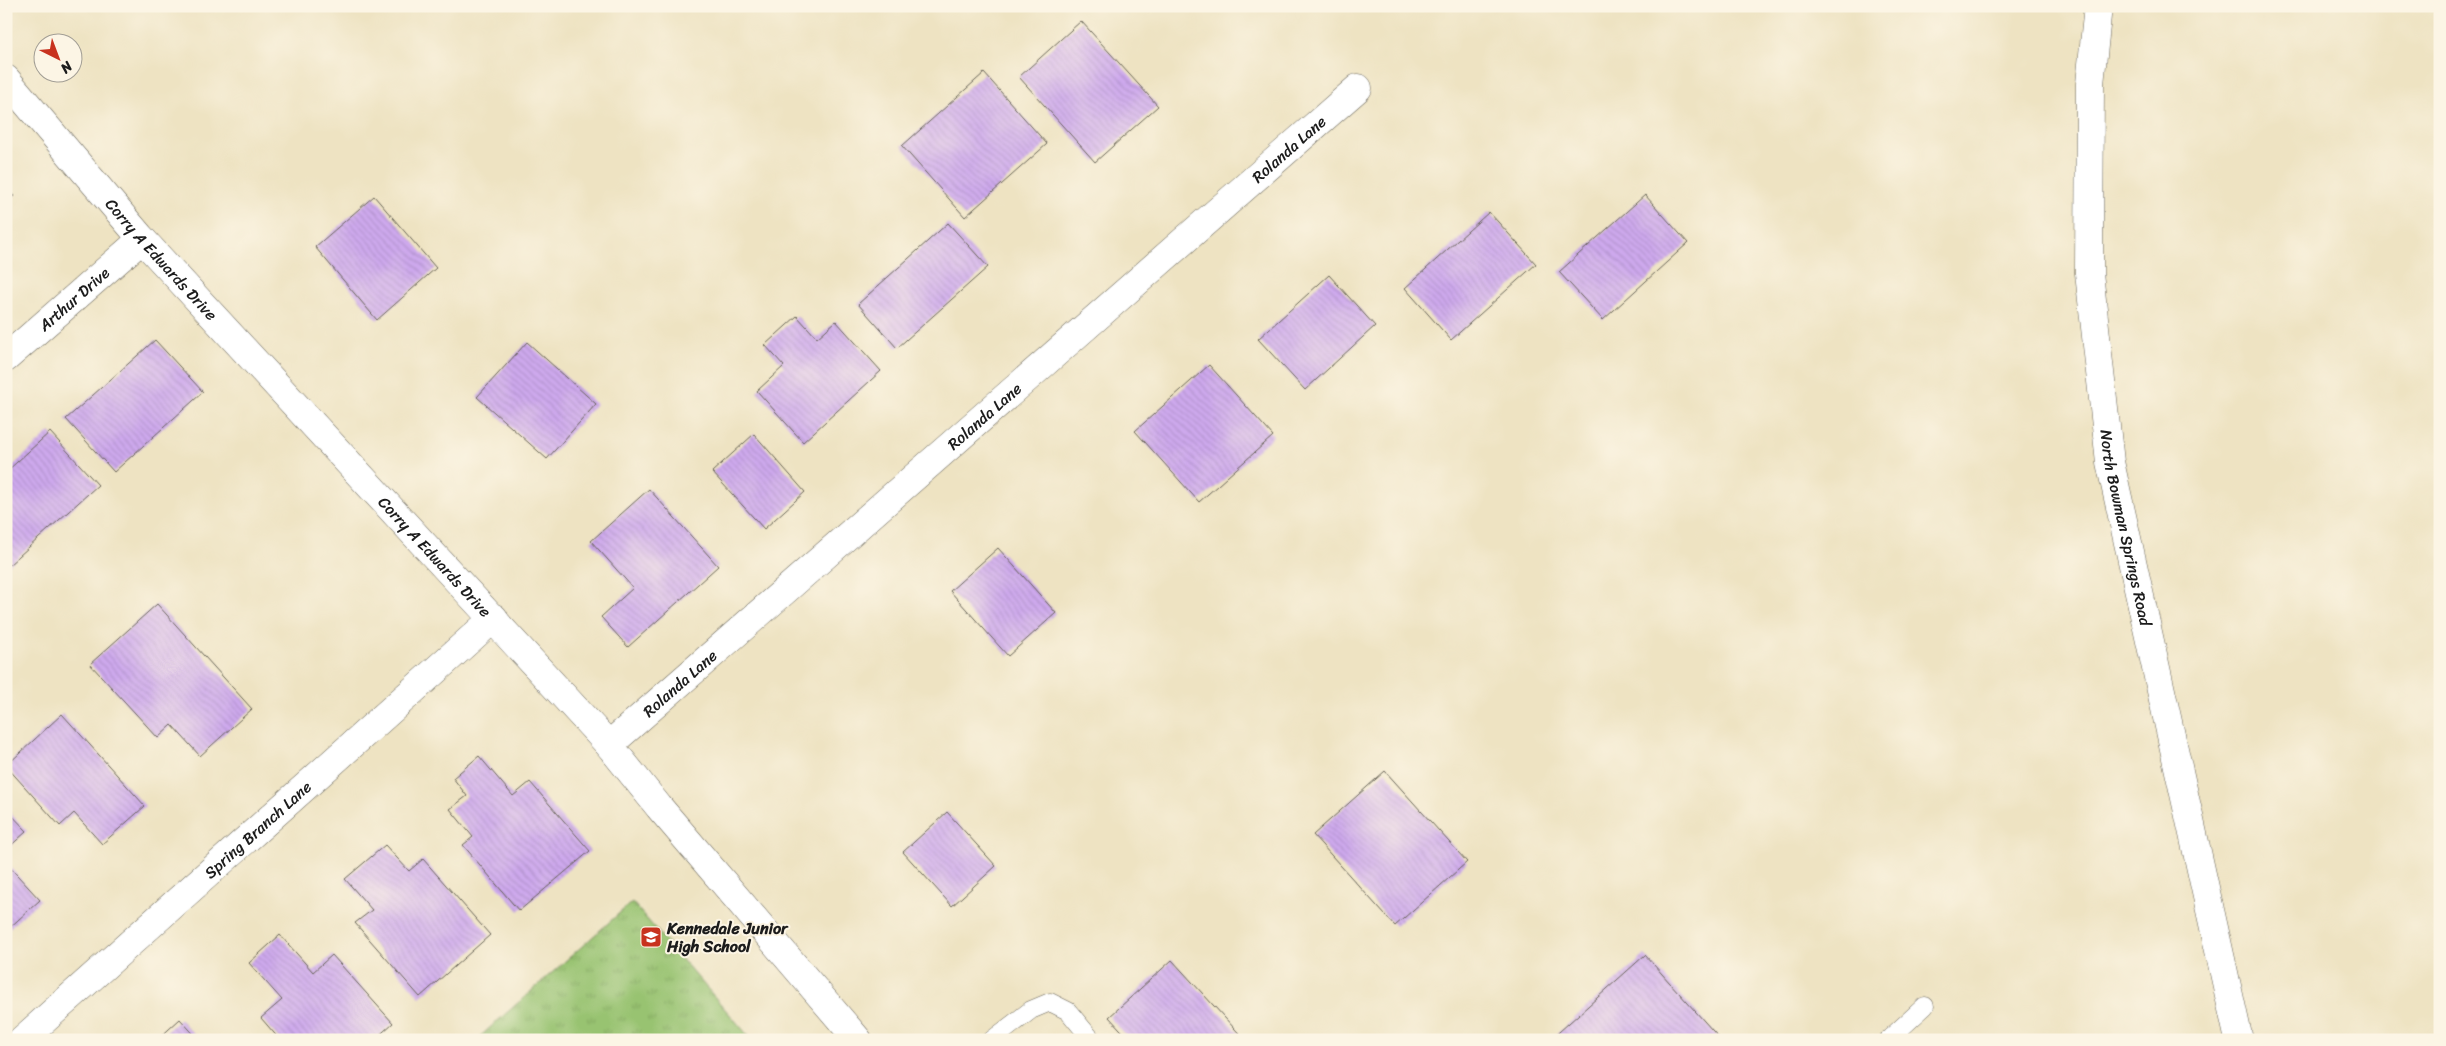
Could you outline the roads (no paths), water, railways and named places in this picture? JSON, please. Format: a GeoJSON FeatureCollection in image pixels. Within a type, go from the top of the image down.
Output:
{"type":"FeatureCollection","features":[{"type":"Feature","properties":{"kind":"street","name":"North Bowman Springs Road"},"geometry":{"type":"LineString","coordinates":[[2098,6],[2090,84],[2089,273],[2110,462],[2239,1040]]}},
{"type":"Feature","properties":{"kind":"street","name":"Corry A Edwards Drive"},"geometry":{"type":"LineString","coordinates":[[6,79],[142,239],[494,618],[609,745],[659,807],[858,1040]]}},
{"type":"Feature","properties":{"kind":"street","name":"Rolanda Lane"},"geometry":{"type":"LineString","coordinates":[[609,745],[1358,88]]}},
{"type":"Feature","properties":{"kind":"street","name":"Arthur Drive"},"geometry":{"type":"LineString","coordinates":[[6,358],[142,239]]}},
{"type":"Feature","properties":{"kind":"street","name":"Spring Branch Lane"},"geometry":{"type":"LineString","coordinates":[[22,1040],[494,618]]}},
{"type":"Feature","properties":{"kind":"lane"},"geometry":{"type":"LineString","coordinates":[[992,1040],[1031,1010],[1050,1002],[1068,1011],[1092,1040]]}},
{"type":"Feature","properties":{"kind":"lane"},"geometry":{"type":"LineString","coordinates":[[1888,1040],[1925,1006]]}},
{"type":"Feature","properties":{"kind":"place","name":"Kennedale Junior High School"},"geometry":{"type":"Point","coordinates":[651,937]}}]}
